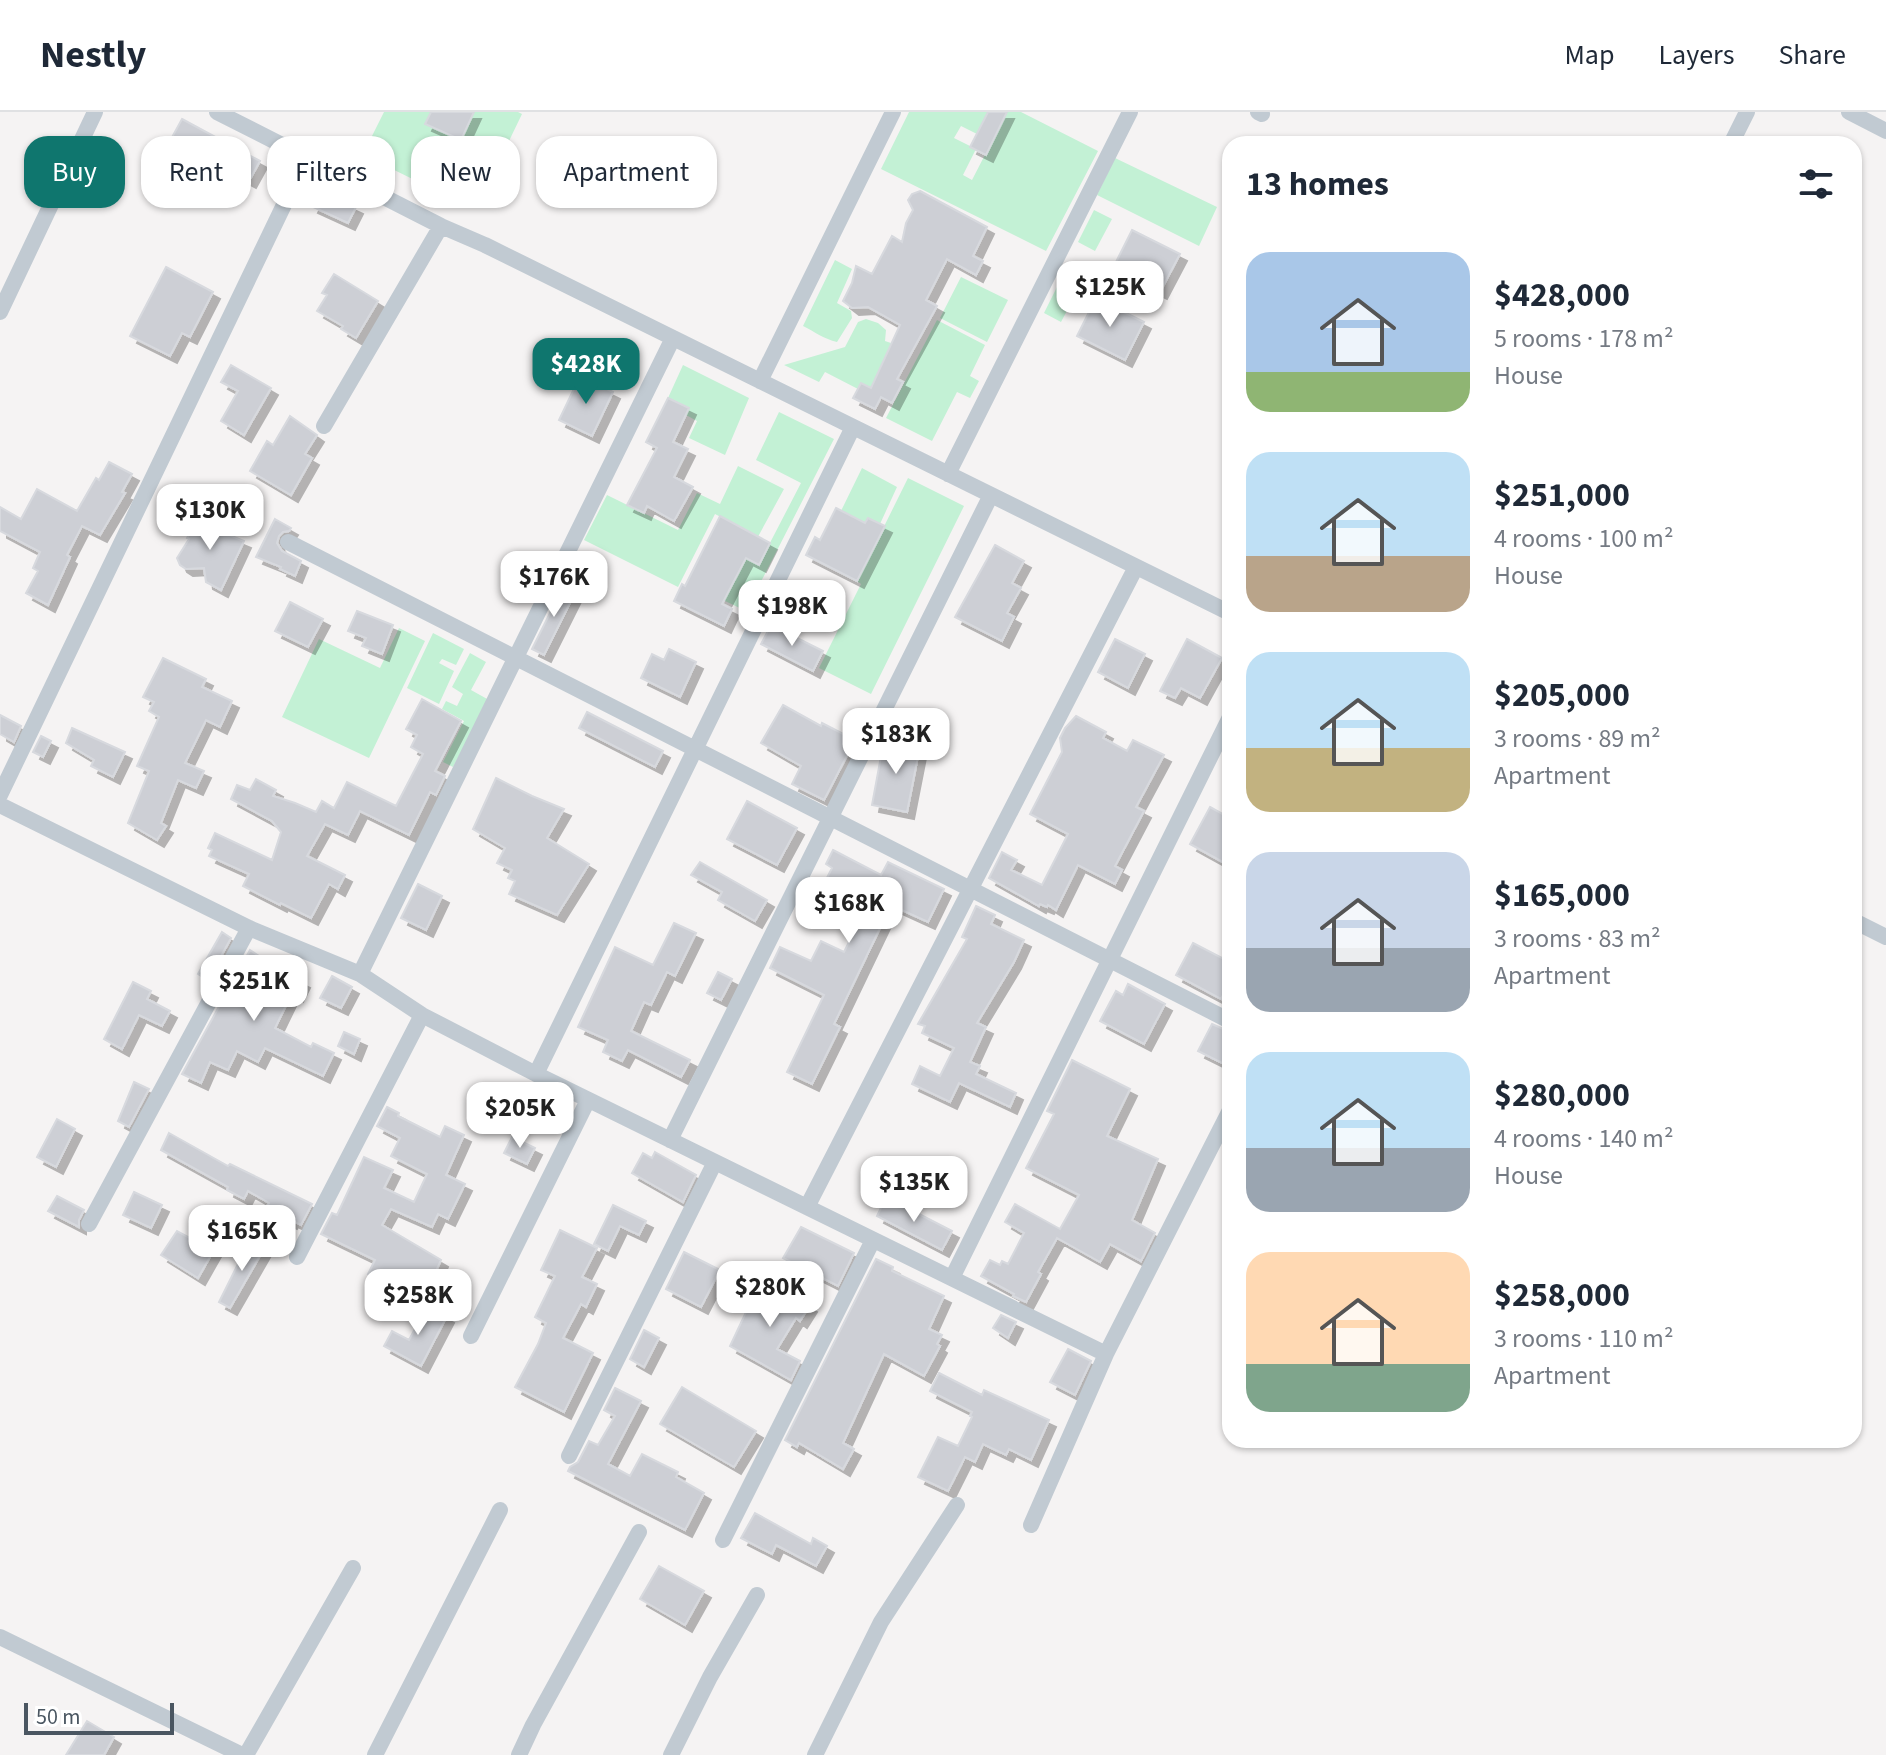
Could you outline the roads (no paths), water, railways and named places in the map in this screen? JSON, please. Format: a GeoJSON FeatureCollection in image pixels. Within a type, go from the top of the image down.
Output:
{"type":"FeatureCollection","features":[{"type":"Feature","properties":{"kind":"street"},"geometry":{"type":"LineString","coordinates":[[0,312],[95,112]]}},
{"type":"Feature","properties":{"kind":"street"},"geometry":{"type":"LineString","coordinates":[[217,112],[267,137]]}},
{"type":"Feature","properties":{"kind":"street"},"geometry":{"type":"LineString","coordinates":[[760,381],[893,112]]}},
{"type":"Feature","properties":{"kind":"street"},"geometry":{"type":"LineString","coordinates":[[948,474],[1130,112]]}},
{"type":"Feature","properties":{"kind":"street"},"geometry":{"type":"LineString","coordinates":[[1735,136],[1747,112]]}},
{"type":"Feature","properties":{"kind":"street"},"geometry":{"type":"LineString","coordinates":[[1849,112],[1886,131]]}},
{"type":"Feature","properties":{"kind":"street"},"geometry":{"type":"LineString","coordinates":[[395,202],[1222,609]]}},
{"type":"Feature","properties":{"kind":"street"},"geometry":{"type":"LineString","coordinates":[[0,795],[282,208]]}},
{"type":"Feature","properties":{"kind":"street"},"geometry":{"type":"LineString","coordinates":[[324,426],[441,226]]}},
{"type":"Feature","properties":{"kind":"street"},"geometry":{"type":"LineString","coordinates":[[360,974],[673,338]]}},
{"type":"Feature","properties":{"kind":"street"},"geometry":{"type":"LineString","coordinates":[[536,1074],[853,427]]}},
{"type":"Feature","properties":{"kind":"street"},"geometry":{"type":"LineString","coordinates":[[670,1140],[991,495]]}},
{"type":"Feature","properties":{"kind":"street"},"geometry":{"type":"LineString","coordinates":[[288,542],[1222,1017]]}},
{"type":"Feature","properties":{"kind":"street"},"geometry":{"type":"LineString","coordinates":[[807,1207],[1136,567]]}},
{"type":"Feature","properties":{"kind":"street"},"geometry":{"type":"LineString","coordinates":[[952,1278],[1222,733]]}},
{"type":"Feature","properties":{"kind":"street"},"geometry":{"type":"LineString","coordinates":[[0,805],[249,928],[360,974],[422,1015],[536,1074],[1106,1354]]}},
{"type":"Feature","properties":{"kind":"street"},"geometry":{"type":"LineString","coordinates":[[1862,925],[1886,937]]}},
{"type":"Feature","properties":{"kind":"street"},"geometry":{"type":"LineString","coordinates":[[89,1224],[249,928]]}},
{"type":"Feature","properties":{"kind":"street"},"geometry":{"type":"LineString","coordinates":[[297,1257],[422,1015]]}},
{"type":"Feature","properties":{"kind":"street"},"geometry":{"type":"LineString","coordinates":[[471,1336],[588,1100]]}},
{"type":"Feature","properties":{"kind":"street"},"geometry":{"type":"LineString","coordinates":[[1031,1525],[1106,1354],[1222,1126]]}},
{"type":"Feature","properties":{"kind":"street"},"geometry":{"type":"LineString","coordinates":[[569,1456],[715,1162]]}},
{"type":"Feature","properties":{"kind":"street"},"geometry":{"type":"LineString","coordinates":[[723,1540],[873,1240]]}},
{"type":"Feature","properties":{"kind":"street"},"geometry":{"type":"LineString","coordinates":[[815,1755],[881,1622],[957,1505]]}},
{"type":"Feature","properties":{"kind":"street"},"geometry":{"type":"LineString","coordinates":[[375,1755],[500,1510]]}},
{"type":"Feature","properties":{"kind":"street"},"geometry":{"type":"LineString","coordinates":[[519,1755],[639,1532]]}},
{"type":"Feature","properties":{"kind":"street"},"geometry":{"type":"LineString","coordinates":[[0,1637],[244,1755],[353,1568]]}},
{"type":"Feature","properties":{"kind":"street"},"geometry":{"type":"LineString","coordinates":[[671,1755],[710,1677],[757,1595]]}}]}
